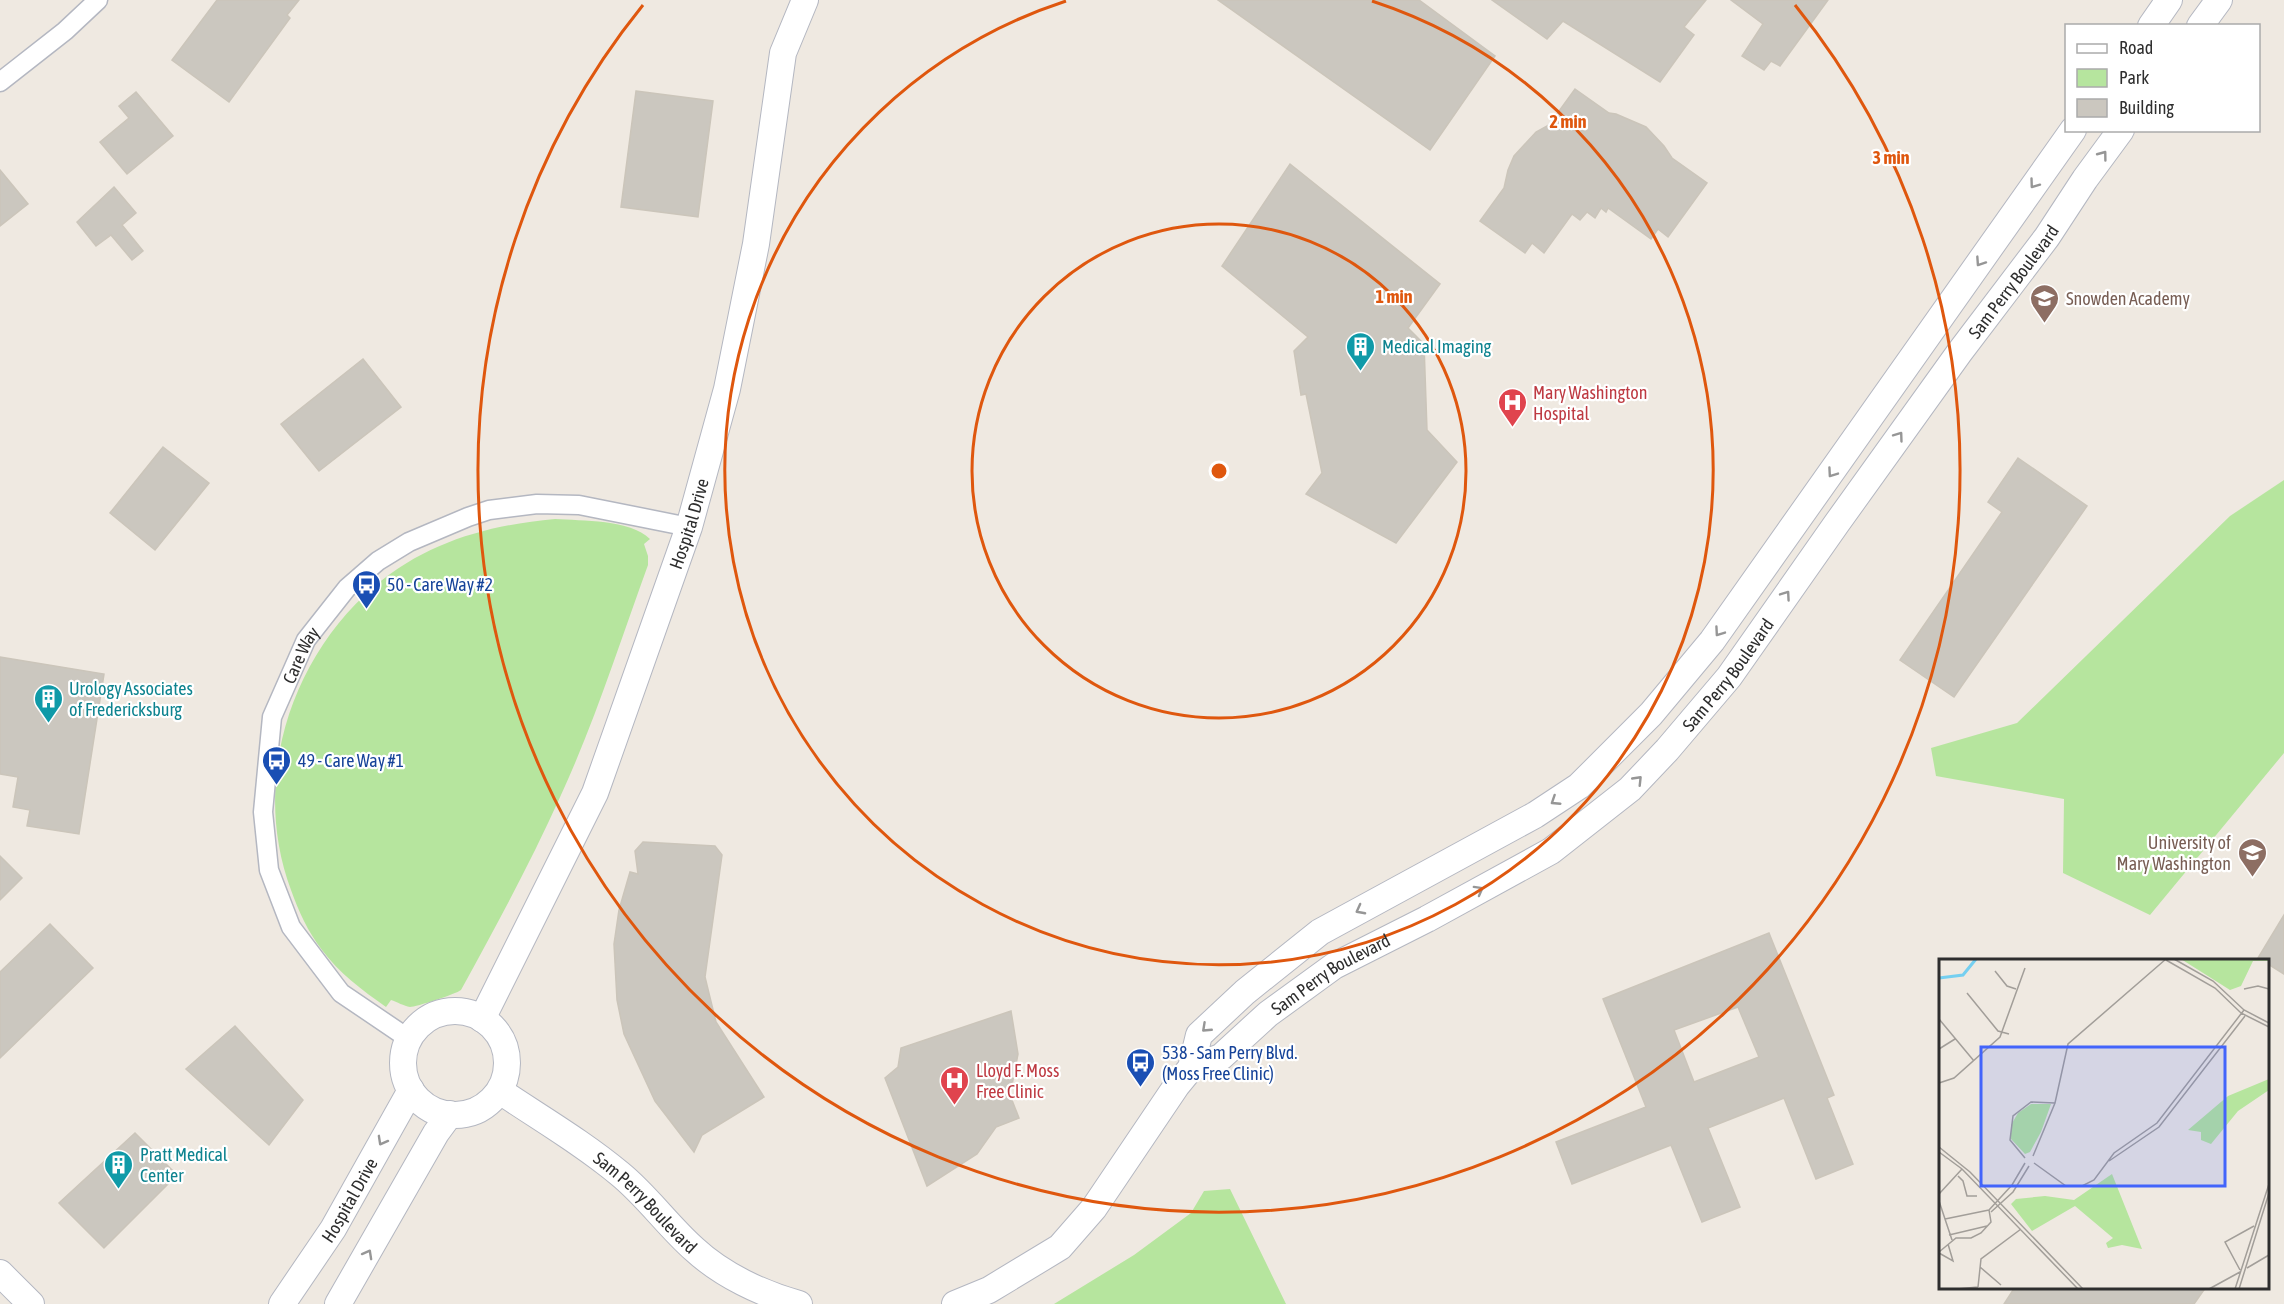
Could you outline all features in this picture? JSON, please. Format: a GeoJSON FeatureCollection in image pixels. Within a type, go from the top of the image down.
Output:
{"type":"FeatureCollection","features":[{"type":"Feature","properties":{"kind":"street"},"geometry":{"type":"LineString","coordinates":[[0,82],[66,31],[98,0]]}},
{"type":"Feature","properties":{"kind":"street","name":"Hospital Drive"},"geometry":{"type":"LineString","coordinates":[[482,1019],[596,793],[689,527],[727,390],[756,244],[783,53],[805,0]]}},
{"type":"Feature","properties":{"kind":"street"},"geometry":{"type":"LineString","coordinates":[[2152,24],[2169,0]]}},
{"type":"Feature","properties":{"kind":"street"},"geometry":{"type":"LineString","coordinates":[[2201,24],[2219,0]]}},
{"type":"Feature","properties":{"kind":"street","name":"Sam Perry Boulevard"},"geometry":{"type":"LineString","coordinates":[[955,1304],[1002,1283],[1060,1247],[1094,1208],[1191,1068],[1198,1035],[1245,992],[1320,932],[1422,878],[1579,786],[1651,714],[1712,641],[2072,132]]}},
{"type":"Feature","properties":{"kind":"street","name":"Sam Perry Boulevard"},"geometry":{"type":"LineString","coordinates":[[1191,1068],[1221,1057],[1268,1014],[1334,966],[1427,919],[1551,850],[1630,789],[1667,750],[1728,677],[1959,353],[2047,237],[2120,132]]}},
{"type":"Feature","properties":{"kind":"street","name":"Care Way"},"geometry":{"type":"LineString","coordinates":[[409,1039],[341,993],[291,927],[269,870],[263,812],[272,717],[303,646],[347,588],[378,561],[409,542],[468,517],[511,506],[561,504],[579,505],[689,527]]}},
{"type":"Feature","properties":{"kind":"street"},"geometry":{"type":"LineString","coordinates":[[450,1012],[467,1013],[482,1019],[495,1029],[506,1051],[506,1076],[500,1091],[489,1104],[474,1112],[458,1116],[442,1114],[426,1107],[411,1090],[403,1069],[404,1053],[409,1039],[420,1025],[434,1016],[450,1012]]}},
{"type":"Feature","properties":{"kind":"street","name":"Hospital Drive"},"geometry":{"type":"LineString","coordinates":[[282,1304],[333,1229],[411,1090]]}},
{"type":"Feature","properties":{"kind":"street","name":"Sam Perry Boulevard"},"geometry":{"type":"LineString","coordinates":[[500,1091],[569,1136],[620,1174],[694,1249],[713,1264],[750,1287],[799,1304]]}},
{"type":"Feature","properties":{"kind":"street"},"geometry":{"type":"LineString","coordinates":[[338,1304],[350,1287],[436,1133],[450,1114]]}},
{"type":"Feature","properties":{"kind":"street"},"geometry":{"type":"LineString","coordinates":[[0,1273],[31,1304]]}},
{"type":"Feature","properties":{"kind":"green space"},"geometry":{"type":"Polygon","coordinates":[[[2284,480],[2284,753],[2150,915],[2063,873],[2064,799],[1936,776],[1931,748],[2017,723],[2230,516],[2284,480]]]}},
{"type":"Feature","properties":{"kind":"green space"},"geometry":{"type":"Polygon","coordinates":[[[555,519],[605,522],[641,532],[650,539],[644,544],[648,565],[596,710],[550,820],[461,990],[410,1007],[391,1000],[386,1007],[351,981],[329,958],[308,928],[291,890],[280,849],[275,808],[277,766],[286,725],[300,686],[320,649],[345,616],[375,586],[416,558],[460,538],[506,526],[555,519]]]}},
{"type":"Feature","properties":{"kind":"green space"},"geometry":{"type":"Polygon","coordinates":[[[1230,1189],[1286,1304],[1054,1304],[1134,1255],[1191,1213],[1204,1191],[1230,1189]]]}},
{"type":"Feature","properties":{"kind":"building"},"geometry":{"type":"Polygon","coordinates":[[[217,0],[299,0],[287,15],[290,18],[229,102],[172,60],[217,0]]]}},
{"type":"Feature","properties":{"kind":"building"},"geometry":{"type":"Polygon","coordinates":[[[1218,0],[1419,0],[1495,56],[1430,150],[1218,0]]]}},
{"type":"Feature","properties":{"kind":"building"},"geometry":{"type":"Polygon","coordinates":[[[1492,0],[1706,0],[1684,27],[1694,35],[1660,82],[1563,21],[1547,39],[1492,0]]]}},
{"type":"Feature","properties":{"kind":"building"},"geometry":{"type":"Polygon","coordinates":[[[1731,0],[1828,0],[1780,66],[1771,61],[1764,70],[1742,56],[1763,24],[1731,0]]]}},
{"type":"Feature","properties":{"kind":"building"},"geometry":{"type":"Polygon","coordinates":[[[1575,89],[1609,113],[1646,127],[1672,158],[1707,183],[1668,237],[1658,229],[1651,239],[1608,208],[1606,212],[1601,208],[1595,218],[1587,212],[1580,220],[1572,214],[1544,253],[1532,243],[1525,253],[1480,221],[1504,188],[1514,156],[1536,132],[1549,125],[1575,89]]]}},
{"type":"Feature","properties":{"kind":"building"},"geometry":{"type":"Polygon","coordinates":[[[636,91],[713,101],[698,217],[621,207],[636,91]]]}},
{"type":"Feature","properties":{"kind":"building"},"geometry":{"type":"Polygon","coordinates":[[[136,92],[173,136],[127,174],[100,142],[129,118],[119,106],[136,92]]]}},
{"type":"Feature","properties":{"kind":"building","name":"Medical Imaging"},"geometry":{"type":"Polygon","coordinates":[[[1290,164],[1440,284],[1408,328],[1424,344],[1427,430],[1457,462],[1396,543],[1306,494],[1322,473],[1306,394],[1301,395],[1294,351],[1308,337],[1222,266],[1290,164]]]}},
{"type":"Feature","properties":{"kind":"building"},"geometry":{"type":"Polygon","coordinates":[[[0,170],[28,204],[0,226],[0,170]]]}},
{"type":"Feature","properties":{"kind":"building"},"geometry":{"type":"Polygon","coordinates":[[[114,187],[136,213],[122,225],[143,251],[132,260],[111,235],[96,246],[77,222],[114,187]]]}},
{"type":"Feature","properties":{"kind":"building"},"geometry":{"type":"Polygon","coordinates":[[[363,359],[401,407],[319,471],[281,424],[363,359]]]}},
{"type":"Feature","properties":{"kind":"building"},"geometry":{"type":"Polygon","coordinates":[[[163,447],[209,483],[155,550],[110,513],[163,447]]]}},
{"type":"Feature","properties":{"kind":"building"},"geometry":{"type":"Polygon","coordinates":[[[2018,458],[2087,506],[1954,697],[1900,660],[2002,512],[1988,502],[2018,458]]]}},
{"type":"Feature","properties":{"kind":"building","name":"Urology Associates of Fredericksburg"},"geometry":{"type":"Polygon","coordinates":[[[0,657],[104,674],[79,834],[27,826],[30,810],[13,807],[18,777],[0,774],[0,657]]]}},
{"type":"Feature","properties":{"kind":"building"},"geometry":{"type":"Polygon","coordinates":[[[643,842],[715,846],[722,855],[705,977],[716,1022],[764,1097],[702,1135],[694,1152],[655,1101],[624,1034],[617,1000],[614,944],[619,910],[630,872],[638,874],[635,851],[643,842]]]}},
{"type":"Feature","properties":{"kind":"building"},"geometry":{"type":"Polygon","coordinates":[[[0,856],[22,878],[0,900],[0,856]]]}},
{"type":"Feature","properties":{"kind":"building"},"geometry":{"type":"Polygon","coordinates":[[[2284,915],[2284,974],[2269,965],[2269,959],[2258,958],[2284,915]]]}},
{"type":"Feature","properties":{"kind":"building"},"geometry":{"type":"Polygon","coordinates":[[[50,924],[93,968],[0,1058],[0,972],[50,924]]]}},
{"type":"Feature","properties":{"kind":"building"},"geometry":{"type":"Polygon","coordinates":[[[1769,933],[1834,1095],[1827,1098],[1853,1164],[1816,1179],[1784,1098],[1708,1128],[1740,1207],[1702,1222],[1671,1145],[1572,1184],[1556,1142],[1646,1107],[1603,999],[1769,933]],[[1738,1007],[1674,1030],[1694,1082],[1759,1057],[1738,1007]]]}},
{"type":"Feature","properties":{"kind":"building","name":"Lloyd F. Moss Free Clinic"},"geometry":{"type":"Polygon","coordinates":[[[1011,1011],[1018,1054],[1010,1095],[1019,1118],[996,1127],[977,1154],[927,1186],[885,1078],[898,1067],[901,1048],[1011,1011]]]}},
{"type":"Feature","properties":{"kind":"building"},"geometry":{"type":"Polygon","coordinates":[[[235,1026],[303,1100],[269,1145],[186,1069],[235,1026]]]}},
{"type":"Feature","properties":{"kind":"building","name":"Pratt Medical Center"},"geometry":{"type":"Polygon","coordinates":[[[135,1133],[177,1175],[104,1248],[59,1203],[135,1133]]]}},
{"type":"Feature","properties":{"kind":"building"},"geometry":{"type":"Polygon","coordinates":[[[2014,1289],[2205,1289],[2194,1304],[2004,1304],[2014,1289]]]}},
{"type":"Feature","properties":{"kind":"place","name":"Snowden Academy"},"geometry":{"type":"Point","coordinates":[2045,324]}},
{"type":"Feature","properties":{"kind":"place","name":"Medical Imaging"},"geometry":{"type":"Point","coordinates":[1361,372]}},
{"type":"Feature","properties":{"kind":"place","name":"Mary Washington Hospital"},"geometry":{"type":"Point","coordinates":[1512,428]}},
{"type":"Feature","properties":{"kind":"place","name":"50 - Care Way #2"},"geometry":{"type":"Point","coordinates":[366,610]}},
{"type":"Feature","properties":{"kind":"place","name":"Urology Associates of Fredericksburg"},"geometry":{"type":"Point","coordinates":[48,724]}},
{"type":"Feature","properties":{"kind":"place","name":"49 - Care Way #1"},"geometry":{"type":"Point","coordinates":[277,786]}},
{"type":"Feature","properties":{"kind":"place","name":"University of Mary Washington"},"geometry":{"type":"Point","coordinates":[2252,878]}},
{"type":"Feature","properties":{"kind":"place","name":"538 - Sam Perry Blvd. (Moss Free Clinic)"},"geometry":{"type":"Point","coordinates":[1141,1088]}},
{"type":"Feature","properties":{"kind":"place","name":"Lloyd F. Moss Free Clinic"},"geometry":{"type":"Point","coordinates":[955,1106]}},
{"type":"Feature","properties":{"kind":"place","name":"Pratt Medical Center"},"geometry":{"type":"Point","coordinates":[119,1190]}}]}
